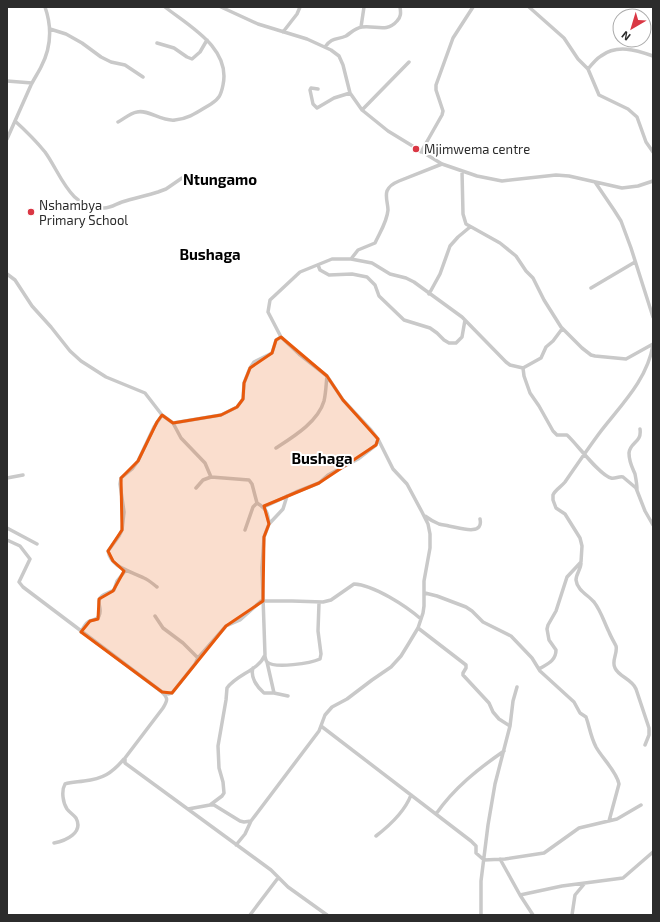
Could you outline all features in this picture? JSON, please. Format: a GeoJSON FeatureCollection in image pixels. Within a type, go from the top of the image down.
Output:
{"type":"FeatureCollection","features":[{"type":"Feature","properties":{"kind":"street"},"geometry":{"type":"LineString","coordinates":[[7,139],[32,84],[46,58],[50,29],[45,7]]}},
{"type":"Feature","properties":{"kind":"street"},"geometry":{"type":"LineString","coordinates":[[118,122],[137,112],[146,113],[166,120],[174,121],[184,119],[205,109],[219,99],[223,87],[224,72],[219,57],[207,40],[165,7]]}},
{"type":"Feature","properties":{"kind":"street"},"geometry":{"type":"LineString","coordinates":[[221,7],[258,24],[307,39],[325,47],[339,56],[343,65],[350,93],[362,110],[388,131],[442,164],[476,176],[502,181],[556,175],[569,176],[622,188],[629,188],[653,181]]}},
{"type":"Feature","properties":{"kind":"street"},"geometry":{"type":"LineString","coordinates":[[283,32],[297,14],[300,7]]}},
{"type":"Feature","properties":{"kind":"street"},"geometry":{"type":"LineString","coordinates":[[361,27],[364,7]]}},
{"type":"Feature","properties":{"kind":"street"},"geometry":{"type":"LineString","coordinates":[[325,47],[328,42],[333,39],[344,36],[361,27],[388,28],[398,21],[400,16],[400,7]]}},
{"type":"Feature","properties":{"kind":"street"},"geometry":{"type":"LineString","coordinates":[[421,152],[443,111],[436,85],[445,58],[453,38],[473,7]]}},
{"type":"Feature","properties":{"kind":"street"},"geometry":{"type":"LineString","coordinates":[[529,7],[564,38],[578,59],[588,69],[599,95],[628,109],[637,117],[646,142],[653,152]]}},
{"type":"Feature","properties":{"kind":"street"},"geometry":{"type":"LineString","coordinates":[[536,12],[538,7]]}},
{"type":"Feature","properties":{"kind":"street"},"geometry":{"type":"LineString","coordinates":[[50,29],[66,34],[82,42],[101,57],[111,62],[125,65],[143,77]]}},
{"type":"Feature","properties":{"kind":"street"},"geometry":{"type":"LineString","coordinates":[[157,43],[174,48],[187,57],[192,58],[200,52],[207,40]]}},
{"type":"Feature","properties":{"kind":"street"},"geometry":{"type":"LineString","coordinates":[[588,69],[601,56],[609,51],[628,49],[653,56]]}},
{"type":"Feature","properties":{"kind":"street"},"geometry":{"type":"LineString","coordinates":[[362,110],[409,62]]}},
{"type":"Feature","properties":{"kind":"street"},"geometry":{"type":"LineString","coordinates":[[7,81],[32,84]]}},
{"type":"Feature","properties":{"kind":"street"},"geometry":{"type":"LineString","coordinates":[[318,89],[311,88],[310,90],[313,104],[317,108],[334,98],[350,93]]}},
{"type":"Feature","properties":{"kind":"street"},"geometry":{"type":"LineString","coordinates":[[15,121],[45,153],[69,191],[76,199],[87,205],[96,208],[107,208],[166,189],[182,178]]}},
{"type":"Feature","properties":{"kind":"street"},"geometry":{"type":"LineString","coordinates":[[351,259],[358,250],[375,243],[386,218],[388,207],[387,192],[392,185],[442,164]]}},
{"type":"Feature","properties":{"kind":"street"},"geometry":{"type":"LineString","coordinates":[[462,171],[463,214],[466,224],[500,243],[516,256],[534,278],[544,300],[562,328],[582,348],[595,356],[626,358],[653,344]]}},
{"type":"Feature","properties":{"kind":"street"},"geometry":{"type":"LineString","coordinates":[[595,182],[620,221],[636,262],[653,317]]}},
{"type":"Feature","properties":{"kind":"street"},"geometry":{"type":"LineString","coordinates":[[429,294],[440,274],[450,246],[470,227]]}},
{"type":"Feature","properties":{"kind":"street"},"geometry":{"type":"LineString","coordinates":[[236,845],[251,821],[312,740],[321,726],[325,715],[332,707],[347,699],[396,662],[410,643],[418,628],[424,606],[424,581],[430,548],[430,534],[424,516],[413,497],[410,488],[393,469],[378,439],[343,400],[327,376],[298,354],[281,337],[268,312],[270,300],[300,272],[332,259],[351,259],[372,263],[390,274],[410,280],[465,320],[510,365],[523,368],[541,358],[546,347],[553,341],[562,328]]}},
{"type":"Feature","properties":{"kind":"street"},"geometry":{"type":"LineString","coordinates":[[591,288],[636,262]]}},
{"type":"Feature","properties":{"kind":"street"},"geometry":{"type":"LineString","coordinates":[[318,265],[320,270],[330,275],[352,274],[367,277],[375,285],[379,296],[404,320],[430,328],[449,343],[456,343],[462,337],[465,320]]}},
{"type":"Feature","properties":{"kind":"street"},"geometry":{"type":"LineString","coordinates":[[7,274],[15,280],[32,306],[81,362],[106,377],[145,393],[162,415],[173,423],[181,438],[205,463],[211,477]]}},
{"type":"Feature","properties":{"kind":"street"},"geometry":{"type":"LineString","coordinates":[[173,423],[221,415],[237,407],[243,400],[244,382],[250,368],[254,362],[272,353],[276,340],[281,337]]}},
{"type":"Feature","properties":{"kind":"street"},"geometry":{"type":"LineString","coordinates":[[645,745],[649,735],[649,728],[635,685],[623,677],[615,668],[614,660],[616,648],[602,615],[594,602],[577,583],[576,579],[581,567],[582,546],[580,538],[565,514],[556,508],[552,496],[562,487],[572,470],[632,392],[646,364],[653,344]]}},
{"type":"Feature","properties":{"kind":"street"},"geometry":{"type":"LineString","coordinates":[[523,368],[530,393],[553,431],[557,435],[567,435],[595,467],[609,478],[623,477],[633,485],[637,491],[644,511],[653,524]]}},
{"type":"Feature","properties":{"kind":"street"},"geometry":{"type":"LineString","coordinates":[[276,448],[306,426],[321,408],[325,396],[327,376]]}},
{"type":"Feature","properties":{"kind":"street"},"geometry":{"type":"LineString","coordinates":[[157,587],[146,579],[118,566],[113,561],[108,551],[122,530],[124,512],[120,484],[123,476],[132,469],[138,461],[154,427],[162,415]]}},
{"type":"Feature","properties":{"kind":"street"},"geometry":{"type":"LineString","coordinates":[[637,491],[636,477],[630,464],[629,454],[630,448],[639,439],[640,429]]}},
{"type":"Feature","properties":{"kind":"street"},"geometry":{"type":"LineString","coordinates":[[264,507],[318,483],[328,475],[358,459],[376,444],[378,439]]}},
{"type":"Feature","properties":{"kind":"street"},"geometry":{"type":"LineString","coordinates":[[7,478],[23,475]]}},
{"type":"Feature","properties":{"kind":"street"},"geometry":{"type":"LineString","coordinates":[[196,488],[203,480],[211,477],[249,480],[252,484],[257,503],[264,507],[268,516],[269,524]]}},
{"type":"Feature","properties":{"kind":"street"},"geometry":{"type":"LineString","coordinates":[[274,693],[265,655],[262,568],[264,537],[269,524],[283,509],[287,496]]}},
{"type":"Feature","properties":{"kind":"street"},"geometry":{"type":"LineString","coordinates":[[245,530],[253,507],[257,503]]}},
{"type":"Feature","properties":{"kind":"street"},"geometry":{"type":"LineString","coordinates":[[424,516],[439,524],[470,530],[476,529],[479,526],[480,519]]}},
{"type":"Feature","properties":{"kind":"street"},"geometry":{"type":"LineString","coordinates":[[7,528],[37,544]]}},
{"type":"Feature","properties":{"kind":"street"},"geometry":{"type":"LineString","coordinates":[[7,540],[20,546],[30,559],[20,578],[20,585],[167,697],[167,701],[115,770],[98,779],[65,784],[63,789],[65,805],[76,818],[77,828],[76,832],[71,837],[54,843]]}},
{"type":"Feature","properties":{"kind":"street"},"geometry":{"type":"LineString","coordinates":[[539,669],[556,656],[556,650],[549,640],[548,625],[556,611],[567,577],[581,562]]}},
{"type":"Feature","properties":{"kind":"street"},"geometry":{"type":"LineString","coordinates":[[81,632],[86,623],[96,620],[99,616],[99,599],[104,594],[114,590],[117,581],[126,570]]}},
{"type":"Feature","properties":{"kind":"street"},"geometry":{"type":"LineString","coordinates":[[162,692],[168,694],[172,693],[198,658],[226,626],[240,620],[259,602],[292,601],[319,603],[330,600],[352,585],[357,584],[393,599],[421,618]]}},
{"type":"Feature","properties":{"kind":"street"},"geometry":{"type":"LineString","coordinates":[[425,593],[466,607],[483,622],[511,636],[532,658],[539,669],[574,702],[580,713],[586,717],[590,734],[594,742],[618,779],[619,784],[609,820]]}},
{"type":"Feature","properties":{"kind":"street"},"geometry":{"type":"LineString","coordinates":[[267,662],[273,664],[298,665],[320,659],[321,654],[318,631],[319,603]]}},
{"type":"Feature","properties":{"kind":"street"},"geometry":{"type":"LineString","coordinates":[[155,616],[163,628],[183,643],[198,658]]}},
{"type":"Feature","properties":{"kind":"street"},"geometry":{"type":"LineString","coordinates":[[418,628],[466,665],[463,675],[489,703],[493,712],[510,726]]}},
{"type":"Feature","properties":{"kind":"street"},"geometry":{"type":"LineString","coordinates":[[210,805],[224,793],[219,768],[218,746],[227,688],[260,663],[265,655]]}},
{"type":"Feature","properties":{"kind":"street"},"geometry":{"type":"LineString","coordinates":[[253,668],[251,672],[252,677],[261,691],[266,694],[274,693],[288,696]]}},
{"type":"Feature","properties":{"kind":"street"},"geometry":{"type":"LineString","coordinates":[[481,915],[481,881],[492,802],[510,726],[513,701],[517,687]]}},
{"type":"Feature","properties":{"kind":"street"},"geometry":{"type":"LineString","coordinates":[[321,726],[475,844],[476,853],[484,860],[538,855],[544,853],[579,828],[617,819],[641,805]]}},
{"type":"Feature","properties":{"kind":"street"},"geometry":{"type":"LineString","coordinates":[[436,814],[445,802],[482,766],[504,752]]}},
{"type":"Feature","properties":{"kind":"street"},"geometry":{"type":"LineString","coordinates":[[124,758],[125,763],[270,870],[278,878],[327,915]]}},
{"type":"Feature","properties":{"kind":"street"},"geometry":{"type":"LineString","coordinates":[[376,836],[400,813],[411,795]]}},
{"type":"Feature","properties":{"kind":"street"},"geometry":{"type":"LineString","coordinates":[[188,809],[214,805],[240,821],[251,821]]}},
{"type":"Feature","properties":{"kind":"street"},"geometry":{"type":"LineString","coordinates":[[520,895],[538,890],[623,878],[653,852]]}},
{"type":"Feature","properties":{"kind":"street"},"geometry":{"type":"LineString","coordinates":[[500,859],[533,915]]}},
{"type":"Feature","properties":{"kind":"street"},"geometry":{"type":"LineString","coordinates":[[250,915],[278,878]]}},
{"type":"Feature","properties":{"kind":"street"},"geometry":{"type":"LineString","coordinates":[[572,915],[575,895],[585,883]]}},
{"type":"Feature","properties":{"kind":"highlighted area"},"geometry":{"type":"Polygon","coordinates":[[[281,337],[327,376],[343,400],[378,439],[376,445],[319,483],[264,506],[269,524],[264,537],[263,601],[226,626],[172,693],[162,692],[81,632],[90,621],[98,619],[99,599],[113,591],[124,571],[113,561],[108,551],[122,530],[121,478],[138,461],[157,422],[162,415],[173,423],[221,415],[237,407],[243,399],[244,383],[250,368],[272,353],[276,340],[281,337]]]}},
{"type":"Feature","properties":{"kind":"place","name":"Mjimwema centre"},"geometry":{"type":"Point","coordinates":[416,149]}},
{"type":"Feature","properties":{"kind":"place","name":"Nshambya Primary School"},"geometry":{"type":"Point","coordinates":[31,212]}},
{"type":"Feature","properties":{"kind":"district","name":"Ntungamo"},"geometry":{"type":"Point","coordinates":[220,179]}},
{"type":"Feature","properties":{"kind":"district","name":"Bushaga"},"geometry":{"type":"Point","coordinates":[210,254]}},
{"type":"Feature","properties":{"kind":"district","name":"Bushaga"},"geometry":{"type":"Point","coordinates":[322,458]}}]}
